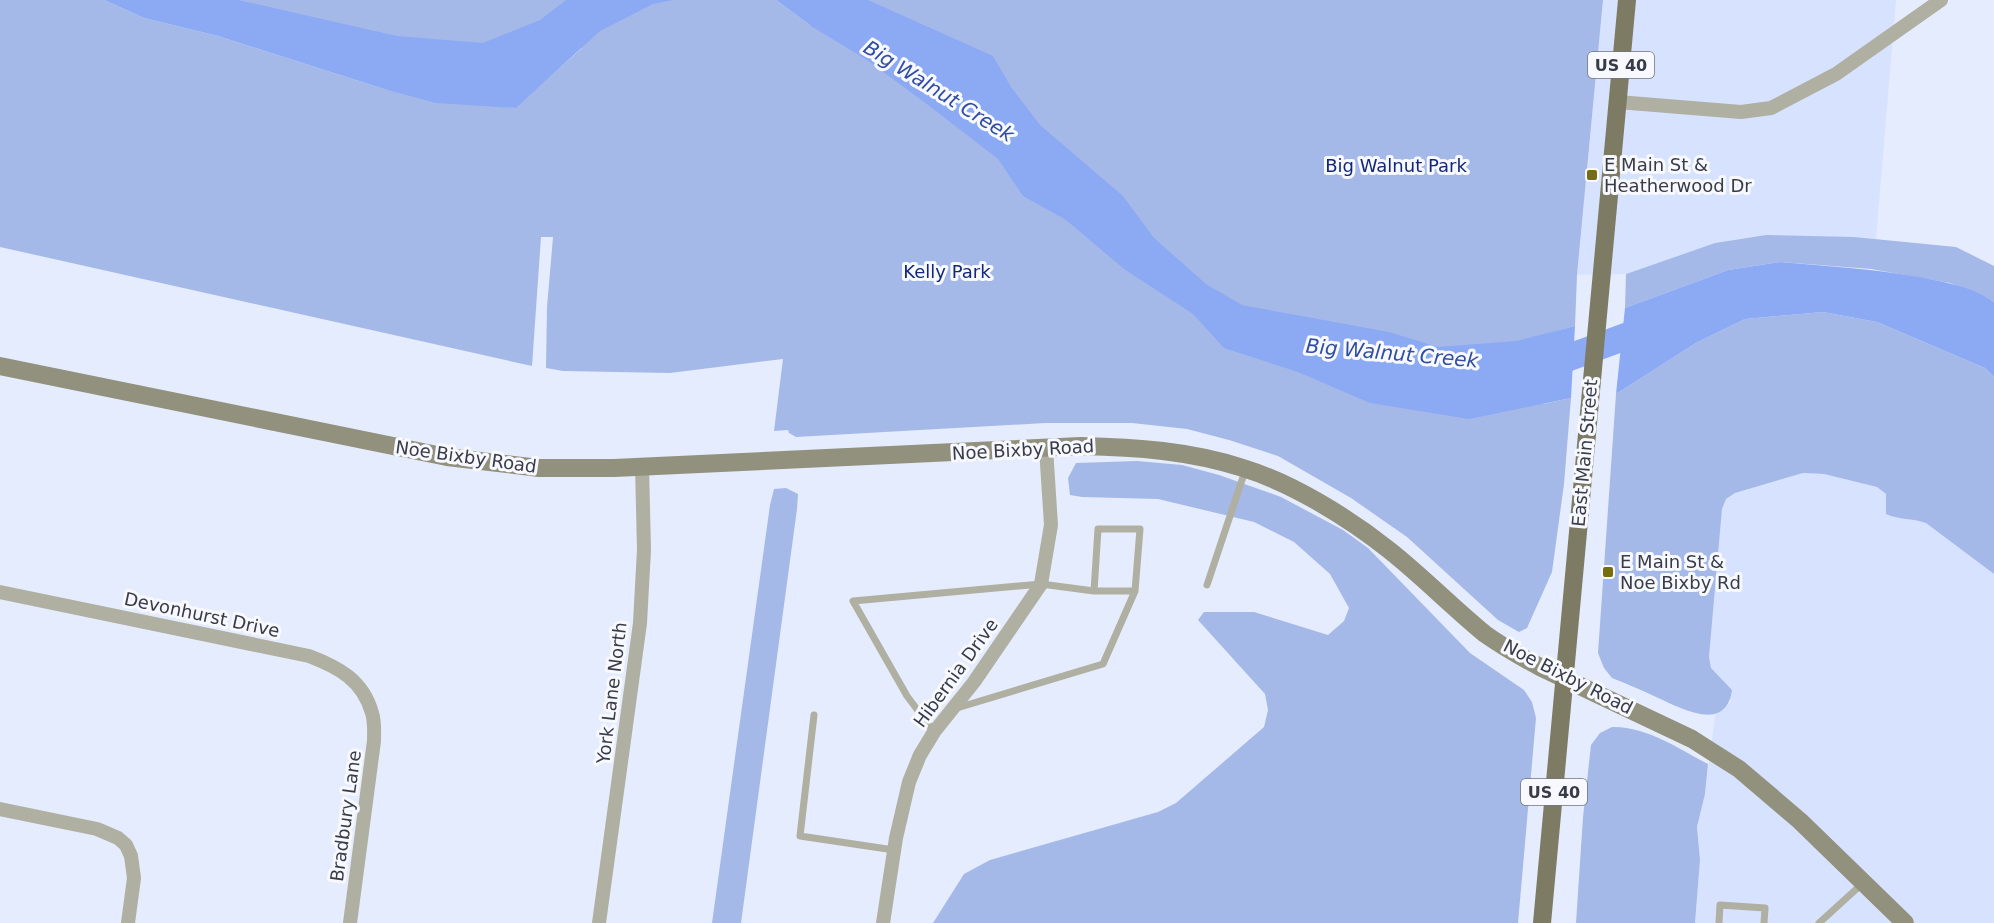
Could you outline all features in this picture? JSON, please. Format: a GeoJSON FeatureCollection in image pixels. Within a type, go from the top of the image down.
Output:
{"type":"FeatureCollection","features":[{"type":"Feature","properties":{"kind":"main road","name":"East Main Street"},"geometry":{"type":"LineString","coordinates":[[1544,917],[1627,0]]}},
{"type":"Feature","properties":{"kind":"street"},"geometry":{"type":"LineString","coordinates":[[1618,102],[1741,112],[1771,108],[1836,74],[1941,0]]}},
{"type":"Feature","properties":{"kind":"street","name":"Noe Bixby Road"},"geometry":{"type":"LineString","coordinates":[[0,366],[447,457],[539,468],[580,469],[1046,448],[1117,447],[1156,450],[1246,468],[1356,524],[1419,574],[1459,612],[1488,635],[1540,667],[1692,739],[1731,764],[1800,821],[1905,923]]}},
{"type":"Feature","properties":{"kind":"street","name":"Hibernia Drive"},"geometry":{"type":"LineString","coordinates":[[883,923],[894,850],[909,782],[920,755],[934,732],[974,682],[1041,584],[1051,525],[1046,448]]}},
{"type":"Feature","properties":{"kind":"street","name":"York Lane North"},"geometry":{"type":"LineString","coordinates":[[599,923],[640,623],[644,550],[642,466]]}},
{"type":"Feature","properties":{"kind":"street","name":"Devonhurst Drive"},"geometry":{"type":"LineString","coordinates":[[0,592],[309,656],[338,667],[361,688],[372,714]]}},
{"type":"Feature","properties":{"kind":"street","name":"Bradbury Lane"},"geometry":{"type":"LineString","coordinates":[[350,923],[374,741],[372,714]]}},
{"type":"Feature","properties":{"kind":"street"},"geometry":{"type":"LineString","coordinates":[[0,809],[97,829],[118,838],[126,845],[131,855],[134,878],[129,923]]}},
{"type":"Feature","properties":{"kind":"lane"},"geometry":{"type":"LineString","coordinates":[[1207,585],[1246,468]]}},
{"type":"Feature","properties":{"kind":"lane"},"geometry":{"type":"LineString","coordinates":[[951,710],[1103,664],[1135,591],[1140,529],[1098,529],[1094,591]]}},
{"type":"Feature","properties":{"kind":"lane"},"geometry":{"type":"LineString","coordinates":[[934,732],[907,696],[853,601],[1041,584],[1094,591],[1135,591]]}},
{"type":"Feature","properties":{"kind":"lane"},"geometry":{"type":"LineString","coordinates":[[814,715],[800,836],[894,850]]}},
{"type":"Feature","properties":{"kind":"lane"},"geometry":{"type":"LineString","coordinates":[[1819,923],[1863,883]]}},
{"type":"Feature","properties":{"kind":"lane"},"geometry":{"type":"LineString","coordinates":[[1719,923],[1720,905],[1766,908],[1764,923]]}},
{"type":"Feature","properties":{"kind":"shaded area"},"geometry":{"type":"Polygon","coordinates":[[[1603,0],[1896,0],[1876,239],[1766,235],[1715,243],[1626,274],[1577,275],[1603,0]]]}},
{"type":"Feature","properties":{"kind":"shaded area"},"geometry":{"type":"Polygon","coordinates":[[[1803,473],[1824,474],[1877,487],[1886,494],[1895,518],[1926,522],[1994,574],[1994,923],[1695,923],[1700,860],[1697,827],[1705,794],[1715,715],[1724,710],[1731,701],[1710,668],[1709,657],[1722,509],[1726,499],[1735,493],[1803,473]]]}},
{"type":"Feature","properties":{"kind":"green space"},"geometry":{"type":"Polygon","coordinates":[[[0,0],[104,0],[144,18],[218,36],[384,89],[515,108],[582,48],[508,64],[194,0],[776,0],[811,26],[792,0],[1603,0],[1577,275],[1575,326],[1549,333],[1543,404],[1571,398],[1564,484],[1552,572],[1527,628],[1519,632],[1498,620],[1407,537],[1351,498],[1278,456],[1187,429],[1132,423],[1045,423],[796,437],[788,430],[774,431],[783,359],[670,373],[563,371],[546,368],[547,307],[553,237],[541,237],[532,366],[0,247],[0,0]]]}},
{"type":"Feature","properties":{"kind":"green space"},"geometry":{"type":"Polygon","coordinates":[[[1766,235],[1854,237],[1956,247],[1994,266],[1994,302],[1950,283],[1871,269],[1780,262],[1728,270],[1625,308],[1626,274],[1715,243],[1766,235]]]}},
{"type":"Feature","properties":{"kind":"green space"},"geometry":{"type":"Polygon","coordinates":[[[1823,312],[1877,322],[1985,368],[1994,377],[1994,574],[1926,523],[1886,514],[1886,494],[1877,487],[1824,474],[1803,473],[1735,493],[1726,499],[1722,509],[1709,657],[1711,668],[1732,690],[1728,703],[1721,711],[1701,714],[1689,711],[1612,678],[1604,668],[1598,653],[1616,394],[1696,343],[1745,319],[1823,312]]]}},
{"type":"Feature","properties":{"kind":"green space"},"geometry":{"type":"Polygon","coordinates":[[[1137,461],[1182,465],[1219,475],[1281,497],[1343,530],[1368,548],[1470,653],[1524,690],[1532,702],[1536,718],[1518,923],[933,923],[964,874],[990,860],[1158,812],[1176,803],[1264,727],[1268,710],[1265,694],[1198,620],[1204,612],[1254,612],[1328,635],[1344,621],[1349,608],[1330,574],[1294,542],[1254,522],[1158,499],[1070,495],[1068,478],[1076,463],[1137,461]]]}},
{"type":"Feature","properties":{"kind":"green space"},"geometry":{"type":"Polygon","coordinates":[[[786,488],[798,494],[797,509],[741,923],[712,923],[770,505],[774,489],[786,488]]]}},
{"type":"Feature","properties":{"kind":"green space"},"geometry":{"type":"Polygon","coordinates":[[[1612,727],[1650,734],[1708,764],[1705,794],[1697,827],[1700,860],[1695,923],[1576,923],[1583,817],[1591,745],[1600,733],[1612,727]]]}},
{"type":"Feature","properties":{"kind":"water"},"geometry":{"type":"Polygon","coordinates":[[[104,0],[238,0],[397,36],[483,43],[540,20],[566,0],[673,0],[653,4],[600,31],[516,108],[436,103],[384,89],[218,36],[144,18],[104,0]]]}},
{"type":"Feature","properties":{"kind":"water"},"geometry":{"type":"Polygon","coordinates":[[[776,0],[868,0],[993,56],[1011,87],[1040,125],[1123,196],[1154,238],[1206,284],[1242,305],[1389,332],[1438,347],[1516,341],[1575,326],[1571,398],[1469,419],[1370,403],[1298,372],[1224,348],[1193,314],[1124,269],[1066,220],[1023,196],[998,159],[867,60],[811,26],[776,0]]]}},
{"type":"Feature","properties":{"kind":"water"},"geometry":{"type":"Polygon","coordinates":[[[1780,262],[1919,277],[1977,292],[1994,302],[1994,377],[1985,368],[1877,322],[1823,312],[1745,319],[1696,343],[1616,394],[1625,308],[1728,270],[1780,262]]]}},
{"type":"Feature","properties":{"kind":"waterway","name":"Big Walnut Creek"},"geometry":{"type":"LineString","coordinates":[[1540,365],[1546,366],[1657,325]]}},
{"type":"Feature","properties":{"kind":"place","name":"E Main St & Heatherwood Dr"},"geometry":{"type":"Point","coordinates":[1592,175]}},
{"type":"Feature","properties":{"kind":"place","name":"E Main St & Noe Bixby Rd"},"geometry":{"type":"Point","coordinates":[1608,572]}},
{"type":"Feature","properties":{"kind":"park label","name":"Big Walnut Park"},"geometry":{"type":"Point","coordinates":[1396,166]}},
{"type":"Feature","properties":{"kind":"park label","name":"Kelly Park"},"geometry":{"type":"Point","coordinates":[947,272]}}]}
